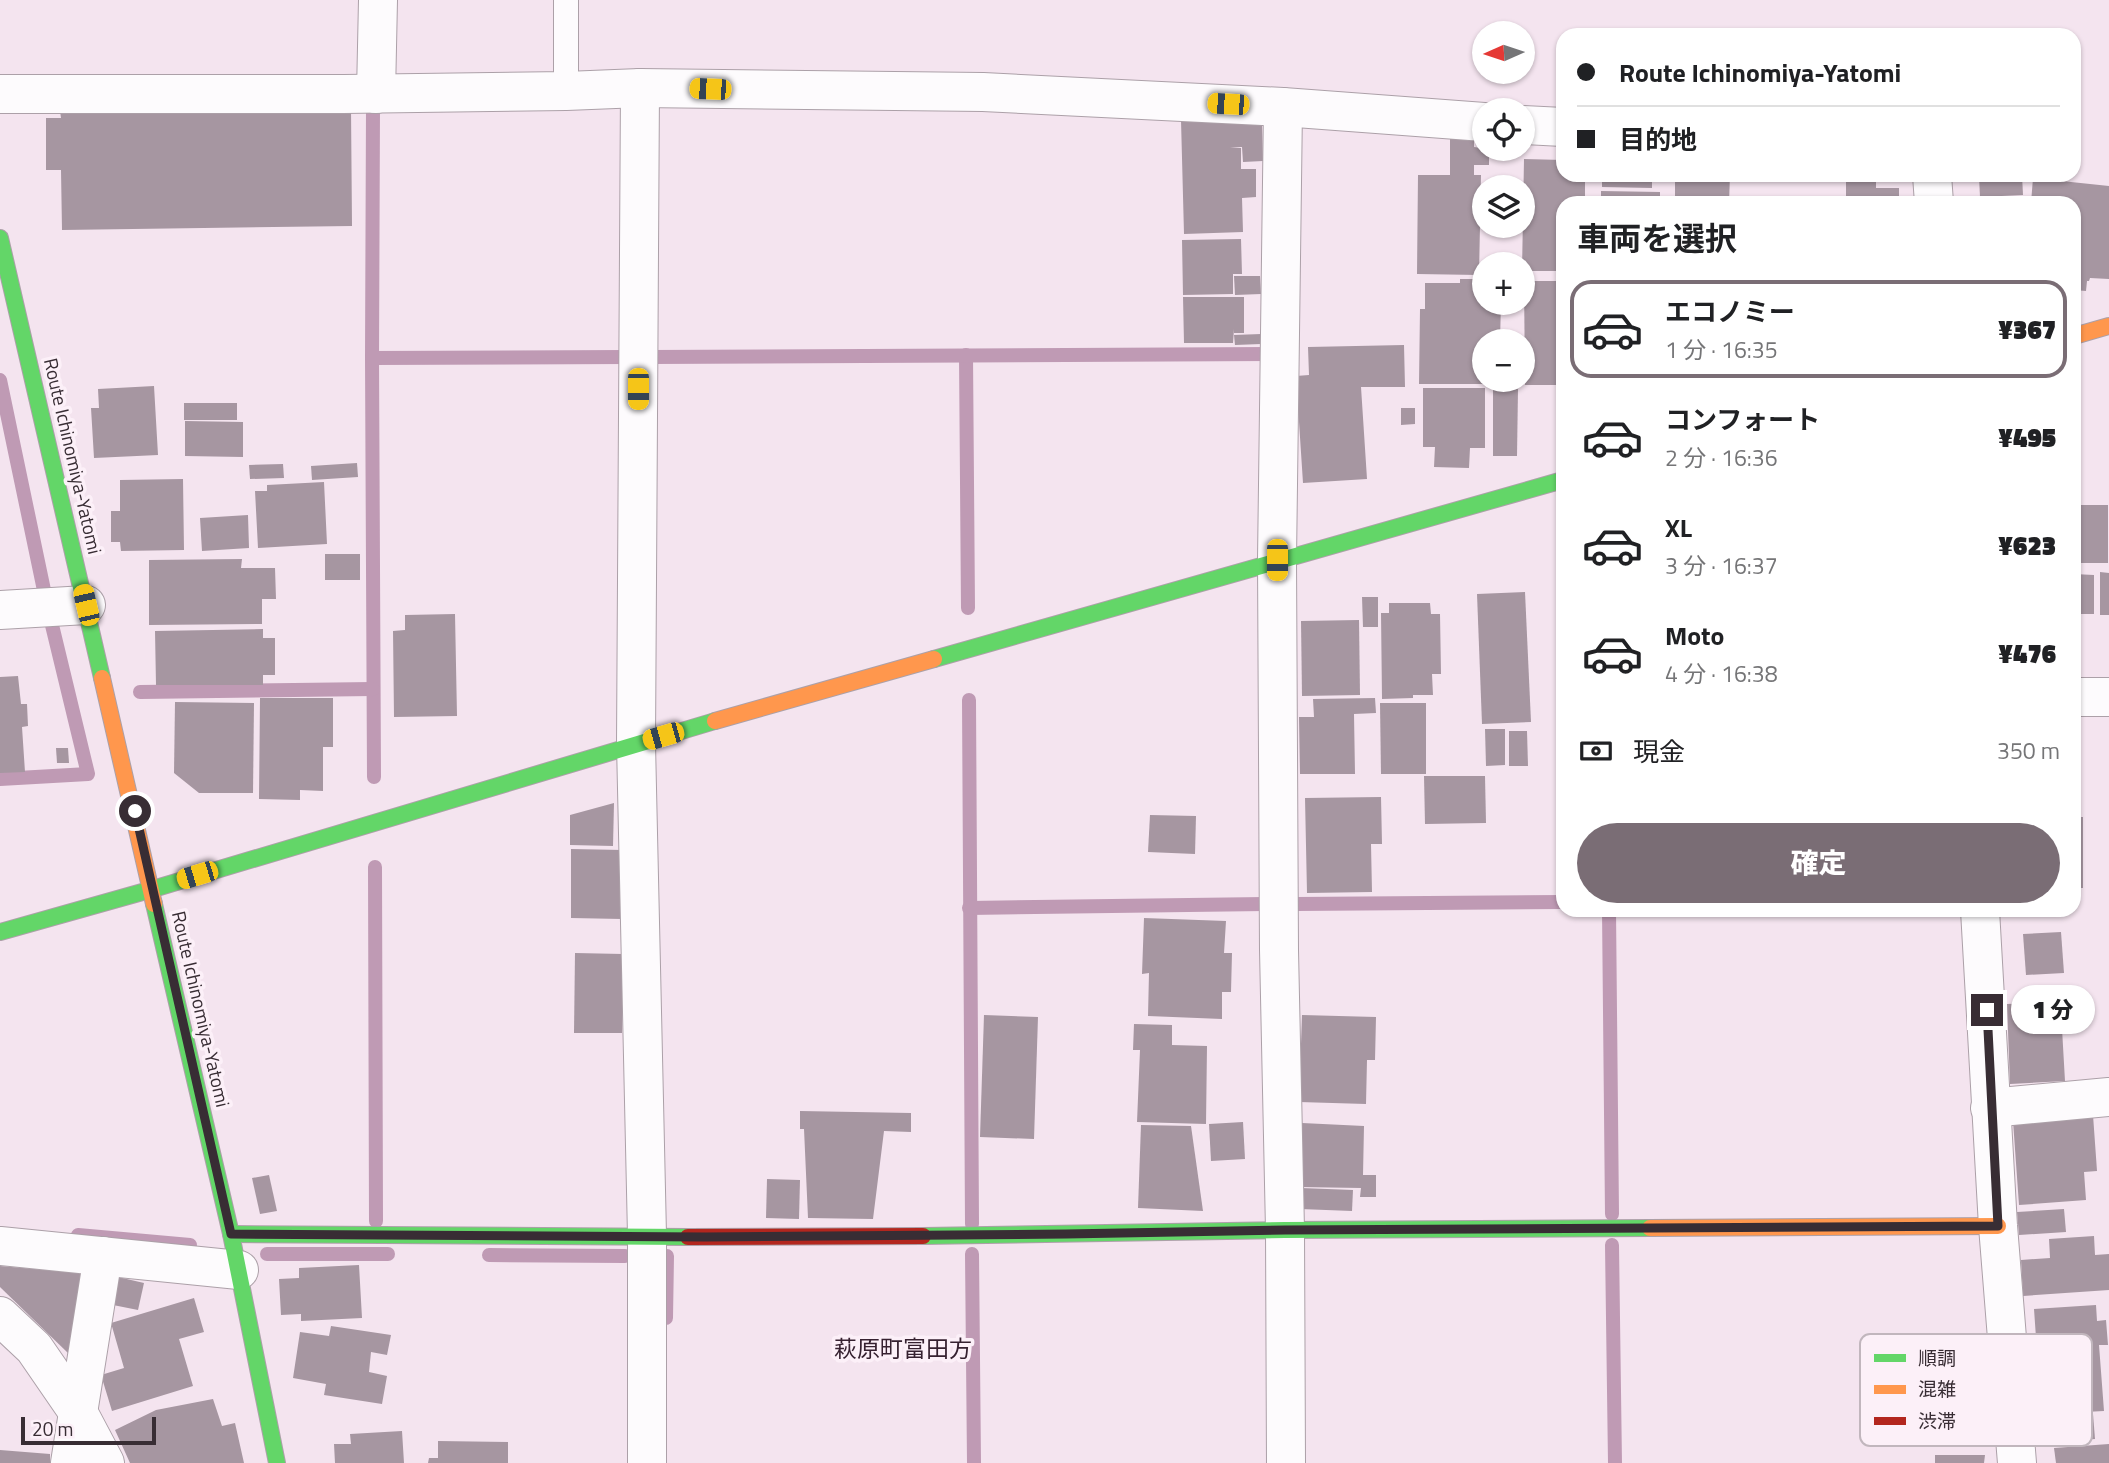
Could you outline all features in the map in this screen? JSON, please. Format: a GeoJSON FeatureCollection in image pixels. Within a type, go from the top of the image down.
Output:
{"type":"FeatureCollection","features":[{"type":"Feature","properties":{"kind":"street"},"geometry":{"type":"LineString","coordinates":[[376,94],[378,0]]}},
{"type":"Feature","properties":{"kind":"street"},"geometry":{"type":"LineString","coordinates":[[0,94],[376,94],[640,88],[983,92],[1283,107],[1472,121]]}},
{"type":"Feature","properties":{"kind":"street"},"geometry":{"type":"LineString","coordinates":[[640,88],[636,744],[647,1235],[647,1463]]}},
{"type":"Feature","properties":{"kind":"street"},"geometry":{"type":"LineString","coordinates":[[1283,107],[1277,560],[1286,1463]]}},
{"type":"Feature","properties":{"kind":"street"},"geometry":{"type":"LineString","coordinates":[[1535,126],[1556,127]]}},
{"type":"Feature","properties":{"kind":"street","name":"Route Ichinomiya-Yatomi"},"geometry":{"type":"LineString","coordinates":[[0,238],[153,889],[239,1270],[277,1463]]}},
{"type":"Feature","properties":{"kind":"street"},"geometry":{"type":"LineString","coordinates":[[2081,334],[2109,326]]}},
{"type":"Feature","properties":{"kind":"street"},"geometry":{"type":"LineString","coordinates":[[0,932],[153,889],[636,744],[1556,482]]}},
{"type":"Feature","properties":{"kind":"street"},"geometry":{"type":"LineString","coordinates":[[0,610],[86,605]]}},
{"type":"Feature","properties":{"kind":"street"},"geometry":{"type":"LineString","coordinates":[[2081,697],[2109,697]]}},
{"type":"Feature","properties":{"kind":"street"},"geometry":{"type":"LineString","coordinates":[[1981,917],[1990,1108],[2007,1334]]}},
{"type":"Feature","properties":{"kind":"street"},"geometry":{"type":"LineString","coordinates":[[1990,1108],[2109,1097]]}},
{"type":"Feature","properties":{"kind":"street"},"geometry":{"type":"LineString","coordinates":[[231,1234],[705,1237],[1998,1226]]}},
{"type":"Feature","properties":{"kind":"street"},"geometry":{"type":"LineString","coordinates":[[0,1246],[239,1270]]}},
{"type":"Feature","properties":{"kind":"street"},"geometry":{"type":"LineString","coordinates":[[70,1463],[103,1256]]}},
{"type":"Feature","properties":{"kind":"street"},"geometry":{"type":"LineString","coordinates":[[0,1316],[34,1348],[78,1412],[106,1463]]}},
{"type":"Feature","properties":{"kind":"lane"},"geometry":{"type":"LineString","coordinates":[[566,0],[566,91]]}},
{"type":"Feature","properties":{"kind":"building"},"geometry":{"type":"Polygon","coordinates":[[[351,108],[352,226],[62,230],[61,170],[46,170],[46,118],[61,118],[60,111],[351,108]]]}},
{"type":"Feature","properties":{"kind":"building"},"geometry":{"type":"Polygon","coordinates":[[[1181,120],[1227,120],[1227,124],[1262,124],[1263,161],[1243,162],[1242,147],[1230,147],[1241,148],[1241,169],[1256,169],[1256,197],[1242,198],[1243,232],[1184,234],[1181,120]]]}},
{"type":"Feature","properties":{"kind":"building"},"geometry":{"type":"Polygon","coordinates":[[[1450,138],[1472,138],[1472,161],[1489,161],[1489,165],[1474,165],[1472,175],[1472,238],[1480,238],[1479,252],[1472,252],[1472,275],[1417,274],[1418,175],[1450,175],[1450,138]]]}},
{"type":"Feature","properties":{"kind":"building"},"geometry":{"type":"Polygon","coordinates":[[[1556,160],[1556,182],[1585,182],[1585,196],[1556,196],[1556,271],[1535,271],[1535,252],[1522,252],[1523,238],[1535,238],[1535,175],[1524,175],[1524,161],[1556,160]]]}},
{"type":"Feature","properties":{"kind":"building"},"geometry":{"type":"Polygon","coordinates":[[[1602,182],[1652,182],[1652,188],[1602,187],[1602,182]]]}},
{"type":"Feature","properties":{"kind":"building"},"geometry":{"type":"Polygon","coordinates":[[[1675,182],[1730,182],[1729,196],[1675,196],[1675,182]]]}},
{"type":"Feature","properties":{"kind":"building"},"geometry":{"type":"Polygon","coordinates":[[[1846,182],[1876,182],[1876,188],[1899,188],[1899,196],[1846,196],[1846,182]]]}},
{"type":"Feature","properties":{"kind":"building"},"geometry":{"type":"Polygon","coordinates":[[[1979,182],[2022,182],[2023,195],[1980,196],[1979,182]]]}},
{"type":"Feature","properties":{"kind":"building"},"geometry":{"type":"Polygon","coordinates":[[[2033,182],[2109,186],[2109,279],[2090,278],[2086,291],[2081,291],[2081,196],[2032,196],[2033,182]]]}},
{"type":"Feature","properties":{"kind":"building"},"geometry":{"type":"Polygon","coordinates":[[[1601,191],[1660,192],[1660,196],[1601,196],[1601,191]]]}},
{"type":"Feature","properties":{"kind":"building"},"geometry":{"type":"Polygon","coordinates":[[[1241,239],[1242,274],[1233,274],[1233,294],[1183,295],[1182,240],[1241,239]]]}},
{"type":"Feature","properties":{"kind":"building"},"geometry":{"type":"Polygon","coordinates":[[[1234,276],[1260,276],[1261,294],[1235,295],[1234,276]]]}},
{"type":"Feature","properties":{"kind":"building"},"geometry":{"type":"Polygon","coordinates":[[[1460,279],[1472,279],[1472,315],[1501,315],[1500,329],[1472,329],[1472,384],[1419,384],[1420,309],[1425,309],[1425,283],[1460,283],[1460,279]]]}},
{"type":"Feature","properties":{"kind":"building"},"geometry":{"type":"Polygon","coordinates":[[[1535,281],[1556,281],[1556,385],[1535,385],[1535,329],[1524,329],[1524,315],[1535,315],[1535,281]]]}},
{"type":"Feature","properties":{"kind":"building"},"geometry":{"type":"Polygon","coordinates":[[[1183,297],[1244,297],[1244,333],[1234,333],[1234,329],[1233,343],[1184,343],[1183,297]]]}},
{"type":"Feature","properties":{"kind":"building"},"geometry":{"type":"Polygon","coordinates":[[[1261,334],[1261,344],[1235,345],[1234,335],[1261,334]]]}},
{"type":"Feature","properties":{"kind":"building"},"geometry":{"type":"Polygon","coordinates":[[[1404,345],[1405,387],[1361,387],[1367,479],[1303,483],[1296,376],[1309,375],[1308,347],[1404,345]]]}},
{"type":"Feature","properties":{"kind":"building"},"geometry":{"type":"Polygon","coordinates":[[[154,386],[158,455],[94,458],[91,408],[99,408],[98,389],[154,386]]]}},
{"type":"Feature","properties":{"kind":"building"},"geometry":{"type":"Polygon","coordinates":[[[1423,388],[1472,388],[1472,392],[1485,392],[1485,448],[1470,448],[1469,468],[1434,467],[1435,447],[1423,447],[1423,388]]]}},
{"type":"Feature","properties":{"kind":"building"},"geometry":{"type":"Polygon","coordinates":[[[1493,392],[1518,392],[1517,456],[1493,456],[1493,392]]]}},
{"type":"Feature","properties":{"kind":"building"},"geometry":{"type":"Polygon","coordinates":[[[184,403],[237,403],[237,420],[184,420],[184,403]]]}},
{"type":"Feature","properties":{"kind":"building"},"geometry":{"type":"Polygon","coordinates":[[[1401,408],[1415,408],[1415,424],[1401,425],[1401,408]]]}},
{"type":"Feature","properties":{"kind":"building"},"geometry":{"type":"Polygon","coordinates":[[[185,421],[243,422],[243,457],[185,456],[185,421]]]}},
{"type":"Feature","properties":{"kind":"building"},"geometry":{"type":"Polygon","coordinates":[[[357,463],[358,477],[312,480],[311,466],[357,463]]]}},
{"type":"Feature","properties":{"kind":"building"},"geometry":{"type":"Polygon","coordinates":[[[283,464],[284,478],[250,479],[249,465],[283,464]]]}},
{"type":"Feature","properties":{"kind":"building"},"geometry":{"type":"Polygon","coordinates":[[[183,479],[184,550],[121,551],[120,542],[111,542],[111,511],[120,511],[120,480],[183,479]]]}},
{"type":"Feature","properties":{"kind":"building"},"geometry":{"type":"Polygon","coordinates":[[[324,482],[327,544],[258,548],[255,491],[267,491],[267,485],[324,482]]]}},
{"type":"Feature","properties":{"kind":"building"},"geometry":{"type":"Polygon","coordinates":[[[2081,505],[2108,505],[2108,563],[2081,563],[2081,505]]]}},
{"type":"Feature","properties":{"kind":"building"},"geometry":{"type":"Polygon","coordinates":[[[248,515],[249,548],[202,551],[200,518],[248,515]]]}},
{"type":"Feature","properties":{"kind":"building"},"geometry":{"type":"Polygon","coordinates":[[[325,554],[360,554],[360,580],[325,580],[325,554]]]}},
{"type":"Feature","properties":{"kind":"building"},"geometry":{"type":"Polygon","coordinates":[[[242,559],[241,568],[275,568],[276,599],[262,599],[262,624],[149,625],[149,560],[242,559]]]}},
{"type":"Feature","properties":{"kind":"building"},"geometry":{"type":"Polygon","coordinates":[[[2100,572],[2109,573],[2109,615],[2100,615],[2100,572]]]}},
{"type":"Feature","properties":{"kind":"building"},"geometry":{"type":"Polygon","coordinates":[[[2081,574],[2094,575],[2094,614],[2081,614],[2081,574]]]}},
{"type":"Feature","properties":{"kind":"building"},"geometry":{"type":"Polygon","coordinates":[[[1525,592],[1531,722],[1482,724],[1477,594],[1525,592]]]}},
{"type":"Feature","properties":{"kind":"building"},"geometry":{"type":"Polygon","coordinates":[[[1362,597],[1378,597],[1378,627],[1363,627],[1362,597]]]}},
{"type":"Feature","properties":{"kind":"building"},"geometry":{"type":"Polygon","coordinates":[[[1389,603],[1430,603],[1431,614],[1440,614],[1441,674],[1432,674],[1433,695],[1382,699],[1381,613],[1389,613],[1389,603]]]}},
{"type":"Feature","properties":{"kind":"building"},"geometry":{"type":"Polygon","coordinates":[[[455,614],[457,716],[394,717],[393,631],[405,630],[405,615],[455,614]]]}},
{"type":"Feature","properties":{"kind":"building"},"geometry":{"type":"Polygon","coordinates":[[[1359,620],[1360,695],[1302,696],[1301,621],[1359,620]]]}},
{"type":"Feature","properties":{"kind":"building"},"geometry":{"type":"Polygon","coordinates":[[[263,629],[263,638],[275,638],[275,675],[263,675],[263,685],[156,685],[155,631],[263,629]]]}},
{"type":"Feature","properties":{"kind":"building"},"geometry":{"type":"Polygon","coordinates":[[[18,676],[21,704],[27,704],[28,726],[22,727],[25,772],[0,773],[0,677],[18,676]]]}},
{"type":"Feature","properties":{"kind":"building"},"geometry":{"type":"Polygon","coordinates":[[[260,698],[333,698],[333,747],[323,747],[323,791],[300,790],[300,800],[259,799],[260,698]]]}},
{"type":"Feature","properties":{"kind":"building"},"geometry":{"type":"Polygon","coordinates":[[[1375,698],[1376,713],[1354,714],[1355,774],[1300,774],[1299,717],[1314,717],[1313,699],[1375,698]]]}},
{"type":"Feature","properties":{"kind":"building"},"geometry":{"type":"Polygon","coordinates":[[[175,702],[254,703],[253,793],[199,793],[174,773],[175,702]]]}},
{"type":"Feature","properties":{"kind":"building"},"geometry":{"type":"Polygon","coordinates":[[[1380,703],[1426,703],[1426,774],[1381,774],[1380,703]]]}},
{"type":"Feature","properties":{"kind":"building"},"geometry":{"type":"Polygon","coordinates":[[[1485,729],[1505,729],[1505,765],[1486,766],[1485,729]]]}},
{"type":"Feature","properties":{"kind":"building"},"geometry":{"type":"Polygon","coordinates":[[[1509,731],[1527,731],[1528,766],[1509,766],[1509,731]]]}},
{"type":"Feature","properties":{"kind":"building"},"geometry":{"type":"Polygon","coordinates":[[[56,748],[68,748],[69,763],[57,763],[56,748]]]}},
{"type":"Feature","properties":{"kind":"building"},"geometry":{"type":"Polygon","coordinates":[[[1424,776],[1485,776],[1486,823],[1425,824],[1424,776]]]}},
{"type":"Feature","properties":{"kind":"building"},"geometry":{"type":"Polygon","coordinates":[[[1381,797],[1382,844],[1371,844],[1372,892],[1307,893],[1305,798],[1381,797]]]}},
{"type":"Feature","properties":{"kind":"building"},"geometry":{"type":"Polygon","coordinates":[[[614,803],[613,846],[570,845],[570,815],[614,803]]]}},
{"type":"Feature","properties":{"kind":"building"},"geometry":{"type":"Polygon","coordinates":[[[1150,815],[1196,816],[1195,854],[1148,852],[1150,815]]]}},
{"type":"Feature","properties":{"kind":"building"},"geometry":{"type":"Polygon","coordinates":[[[2081,817],[2083,817],[2081,888],[2081,817]]]}},
{"type":"Feature","properties":{"kind":"building"},"geometry":{"type":"Polygon","coordinates":[[[571,849],[623,850],[622,919],[571,918],[571,849]]]}},
{"type":"Feature","properties":{"kind":"building"},"geometry":{"type":"Polygon","coordinates":[[[1144,918],[1226,921],[1224,953],[1232,953],[1231,992],[1222,992],[1222,1019],[1148,1016],[1149,973],[1142,974],[1144,918]]]}},
{"type":"Feature","properties":{"kind":"building"},"geometry":{"type":"Polygon","coordinates":[[[2061,932],[2064,973],[2026,975],[2023,934],[2061,932]]]}},
{"type":"Feature","properties":{"kind":"building"},"geometry":{"type":"Polygon","coordinates":[[[575,953],[623,954],[622,1033],[574,1033],[575,953]]]}},
{"type":"Feature","properties":{"kind":"building"},"geometry":{"type":"Polygon","coordinates":[[[2050,1002],[2050,1012],[2061,1011],[2065,1081],[2010,1084],[2007,1004],[2050,1002]]]}},
{"type":"Feature","properties":{"kind":"building"},"geometry":{"type":"Polygon","coordinates":[[[984,1015],[1038,1017],[1034,1139],[980,1137],[984,1015]]]}},
{"type":"Feature","properties":{"kind":"building"},"geometry":{"type":"Polygon","coordinates":[[[1302,1015],[1376,1017],[1375,1060],[1367,1060],[1366,1104],[1299,1102],[1302,1015]]]}},
{"type":"Feature","properties":{"kind":"building"},"geometry":{"type":"Polygon","coordinates":[[[1134,1024],[1172,1025],[1172,1045],[1207,1046],[1206,1124],[1137,1122],[1140,1050],[1133,1050],[1134,1024]]]}},
{"type":"Feature","properties":{"kind":"building"},"geometry":{"type":"Polygon","coordinates":[[[800,1111],[911,1113],[911,1132],[884,1131],[873,1219],[808,1218],[804,1129],[800,1129],[800,1111]]]}},
{"type":"Feature","properties":{"kind":"building"},"geometry":{"type":"Polygon","coordinates":[[[2093,1115],[2097,1171],[2084,1172],[2086,1200],[2019,1205],[2013,1121],[2093,1115]]]}},
{"type":"Feature","properties":{"kind":"building"},"geometry":{"type":"Polygon","coordinates":[[[1243,1122],[1245,1159],[1211,1161],[1209,1124],[1243,1122]]]}},
{"type":"Feature","properties":{"kind":"building"},"geometry":{"type":"Polygon","coordinates":[[[1302,1123],[1364,1126],[1363,1175],[1376,1175],[1376,1197],[1360,1197],[1361,1188],[1300,1187],[1302,1123]]]}},
{"type":"Feature","properties":{"kind":"building"},"geometry":{"type":"Polygon","coordinates":[[[1141,1125],[1191,1126],[1203,1211],[1138,1208],[1141,1125]]]}},
{"type":"Feature","properties":{"kind":"building"},"geometry":{"type":"Polygon","coordinates":[[[269,1175],[277,1211],[260,1214],[252,1178],[269,1175]]]}},
{"type":"Feature","properties":{"kind":"building"},"geometry":{"type":"Polygon","coordinates":[[[767,1179],[800,1180],[799,1219],[766,1218],[767,1179]]]}},
{"type":"Feature","properties":{"kind":"building"},"geometry":{"type":"Polygon","coordinates":[[[1301,1188],[1353,1190],[1352,1211],[1300,1209],[1301,1188]]]}},
{"type":"Feature","properties":{"kind":"building"},"geometry":{"type":"Polygon","coordinates":[[[2064,1209],[2066,1232],[2019,1235],[2017,1212],[2064,1209]]]}},
{"type":"Feature","properties":{"kind":"building"},"geometry":{"type":"Polygon","coordinates":[[[2094,1236],[2095,1255],[2109,1254],[2109,1290],[2023,1296],[2021,1260],[2050,1258],[2049,1239],[2094,1236]]]}},
{"type":"Feature","properties":{"kind":"building"},"geometry":{"type":"Polygon","coordinates":[[[359,1265],[362,1318],[301,1321],[301,1314],[281,1315],[279,1279],[299,1278],[299,1268],[359,1265]]]}},
{"type":"Feature","properties":{"kind":"building"},"geometry":{"type":"Polygon","coordinates":[[[0,1266],[81,1273],[69,1354],[0,1287],[0,1266]]]}},
{"type":"Feature","properties":{"kind":"building"},"geometry":{"type":"Polygon","coordinates":[[[118,1277],[144,1283],[138,1310],[113,1305],[118,1277]]]}},
{"type":"Feature","properties":{"kind":"building"},"geometry":{"type":"Polygon","coordinates":[[[194,1298],[204,1332],[179,1339],[193,1386],[112,1411],[101,1375],[124,1368],[111,1323],[194,1298]]]}},
{"type":"Feature","properties":{"kind":"building"},"geometry":{"type":"Polygon","coordinates":[[[2096,1305],[2097,1321],[2106,1320],[2108,1345],[2099,1345],[2104,1411],[2092,1412],[2092,1334],[2036,1334],[2034,1309],[2096,1305]]]}},
{"type":"Feature","properties":{"kind":"building"},"geometry":{"type":"Polygon","coordinates":[[[331,1326],[391,1335],[387,1355],[371,1352],[369,1372],[387,1376],[382,1404],[324,1395],[326,1384],[293,1378],[300,1332],[329,1336],[331,1326]]]}},
{"type":"Feature","properties":{"kind":"building"},"geometry":{"type":"Polygon","coordinates":[[[213,1399],[222,1426],[235,1423],[244,1463],[130,1463],[115,1430],[156,1410],[213,1399]]]}},
{"type":"Feature","properties":{"kind":"building"},"geometry":{"type":"Polygon","coordinates":[[[2092,1414],[2095,1439],[2092,1439],[2092,1414]]]}},
{"type":"Feature","properties":{"kind":"building"},"geometry":{"type":"Polygon","coordinates":[[[402,1431],[404,1463],[335,1463],[334,1444],[351,1444],[350,1434],[402,1431]]]}},
{"type":"Feature","properties":{"kind":"building"},"geometry":{"type":"Polygon","coordinates":[[[438,1441],[508,1442],[508,1463],[428,1463],[429,1458],[438,1458],[438,1441]]]}},
{"type":"Feature","properties":{"kind":"building"},"geometry":{"type":"Polygon","coordinates":[[[2109,1444],[2109,1463],[2056,1463],[2054,1448],[2109,1444]]]}},
{"type":"Feature","properties":{"kind":"building"},"geometry":{"type":"Polygon","coordinates":[[[0,1450],[50,1454],[50,1463],[0,1463],[0,1450]]]}},
{"type":"Feature","properties":{"kind":"building"},"geometry":{"type":"Polygon","coordinates":[[[1935,1455],[1985,1455],[1984,1463],[1935,1463],[1935,1455]]]}},
{"type":"Feature","properties":{"kind":"waterway"},"geometry":{"type":"LineString","coordinates":[[373,108],[374,777]]}},
{"type":"Feature","properties":{"kind":"waterway"},"geometry":{"type":"LineString","coordinates":[[651,357],[1271,354]]}},
{"type":"Feature","properties":{"kind":"waterway"},"geometry":{"type":"LineString","coordinates":[[966,355],[968,608]]}},
{"type":"Feature","properties":{"kind":"waterway"},"geometry":{"type":"LineString","coordinates":[[372,358],[628,357]]}},
{"type":"Feature","properties":{"kind":"waterway"},"geometry":{"type":"LineString","coordinates":[[0,380],[45,595]]}},
{"type":"Feature","properties":{"kind":"waterway"},"geometry":{"type":"LineString","coordinates":[[0,779],[88,774],[51,621]]}},
{"type":"Feature","properties":{"kind":"waterway"},"geometry":{"type":"LineString","coordinates":[[140,692],[373,689]]}},
{"type":"Feature","properties":{"kind":"waterway"},"geometry":{"type":"LineString","coordinates":[[969,700],[972,1224]]}},
{"type":"Feature","properties":{"kind":"waterway"},"geometry":{"type":"LineString","coordinates":[[375,867],[376,1221]]}},
{"type":"Feature","properties":{"kind":"waterway"},"geometry":{"type":"LineString","coordinates":[[1296,904],[1556,902]]}},
{"type":"Feature","properties":{"kind":"waterway"},"geometry":{"type":"LineString","coordinates":[[969,908],[1265,904]]}},
{"type":"Feature","properties":{"kind":"waterway"},"geometry":{"type":"LineString","coordinates":[[1609,917],[1612,1214]]}},
{"type":"Feature","properties":{"kind":"waterway"},"geometry":{"type":"LineString","coordinates":[[78,1235],[190,1245]]}},
{"type":"Feature","properties":{"kind":"waterway"},"geometry":{"type":"LineString","coordinates":[[1612,1245],[1615,1463]]}},
{"type":"Feature","properties":{"kind":"waterway"},"geometry":{"type":"LineString","coordinates":[[267,1254],[388,1254]]}},
{"type":"Feature","properties":{"kind":"waterway"},"geometry":{"type":"LineString","coordinates":[[972,1254],[974,1463]]}},
{"type":"Feature","properties":{"kind":"waterway"},"geometry":{"type":"LineString","coordinates":[[489,1255],[625,1256]]}},
{"type":"Feature","properties":{"kind":"waterway"},"geometry":{"type":"LineString","coordinates":[[666,1318],[667,1256]]}},
{"type":"Feature","properties":{"kind":"traffic: fast"},"geometry":{"type":"LineString","coordinates":[[0,238],[102,678]]}},
{"type":"Feature","properties":{"kind":"traffic: fast"},"geometry":{"type":"LineString","coordinates":[[934,659],[1556,482]]}},
{"type":"Feature","properties":{"kind":"traffic: fast"},"geometry":{"type":"LineString","coordinates":[[0,932],[715,721]]}},
{"type":"Feature","properties":{"kind":"traffic: fast"},"geometry":{"type":"LineString","coordinates":[[154,904],[231,1234],[277,1463]]}},
{"type":"Feature","properties":{"kind":"traffic: fast"},"geometry":{"type":"LineString","coordinates":[[923,1236],[1650,1228]]}},
{"type":"Feature","properties":{"kind":"traffic: fast"},"geometry":{"type":"LineString","coordinates":[[231,1234],[688,1237]]}},
{"type":"Feature","properties":{"kind":"traffic: slow"},"geometry":{"type":"LineString","coordinates":[[2081,334],[2109,326]]}},
{"type":"Feature","properties":{"kind":"traffic: slow"},"geometry":{"type":"LineString","coordinates":[[715,721],[934,659]]}},
{"type":"Feature","properties":{"kind":"traffic: slow"},"geometry":{"type":"LineString","coordinates":[[102,678],[154,904]]}},
{"type":"Feature","properties":{"kind":"traffic: slow"},"geometry":{"type":"LineString","coordinates":[[1650,1228],[1998,1226]]}},
{"type":"Feature","properties":{"kind":"traffic: jam"},"geometry":{"type":"LineString","coordinates":[[688,1237],[923,1236]]}},
{"type":"Feature","properties":{"kind":"district","name":"萩原町富田方"},"geometry":{"type":"Point","coordinates":[903,1349]}},
{"type":"Feature","properties":{"kind":"route"},"geometry":{"type":"LineString","coordinates":[[135,811],[231,1234],[705,1237],[1998,1226],[1987,1010]]}}]}
